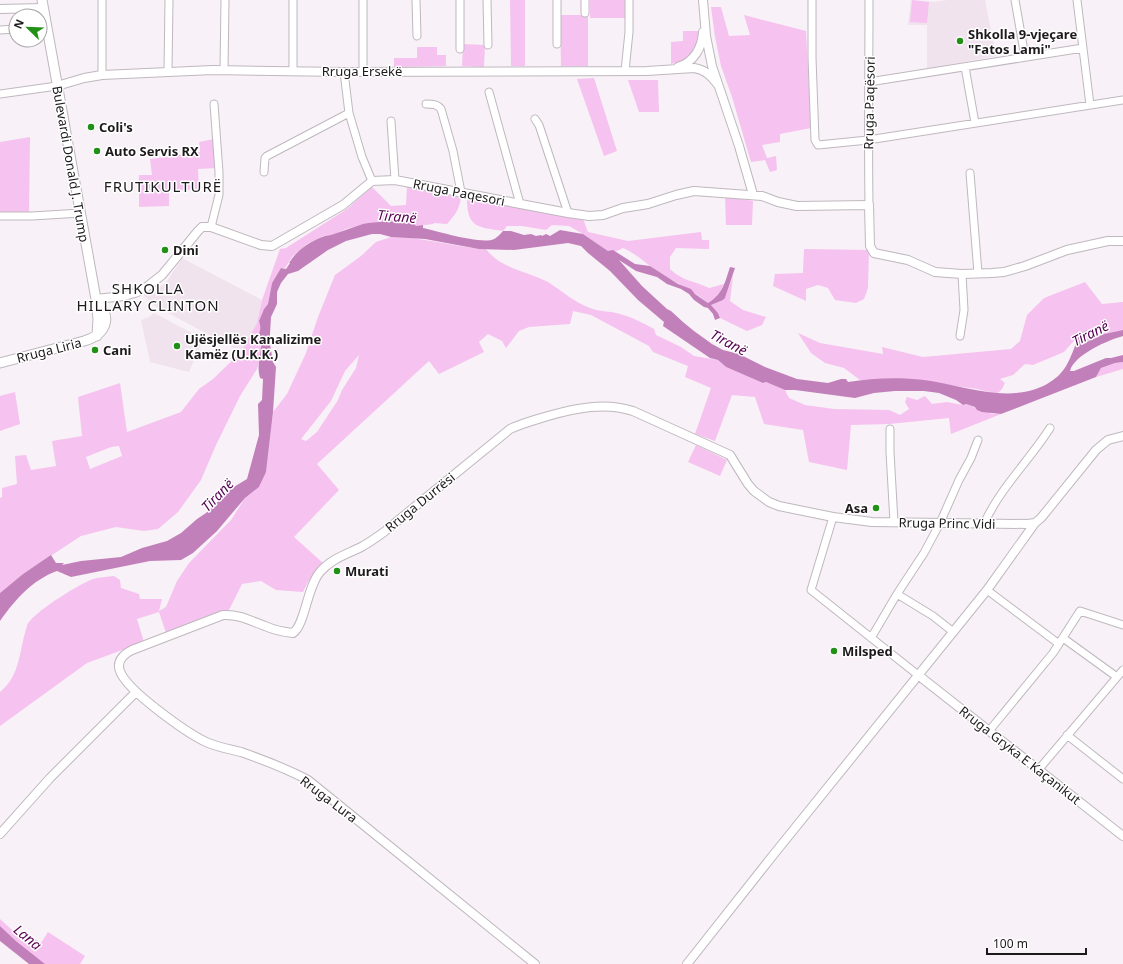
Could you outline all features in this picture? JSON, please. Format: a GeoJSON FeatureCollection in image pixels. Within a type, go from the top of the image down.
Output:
{"type":"FeatureCollection","features":[{"type":"Feature","properties":{"kind":"main road","name":"Bulevardi Donald J. Trump"},"geometry":{"type":"LineString","coordinates":[[48,48],[64,116],[96,300],[106,316],[103,329],[97,336]]}},
{"type":"Feature","properties":{"kind":"main road","name":"Rruga Liria"},"geometry":{"type":"LineString","coordinates":[[0,363],[84,341],[97,336]]}},
{"type":"Feature","properties":{"kind":"street"},"geometry":{"type":"LineString","coordinates":[[102,0],[102,75]]}},
{"type":"Feature","properties":{"kind":"street"},"geometry":{"type":"LineString","coordinates":[[168,71],[169,0]]}},
{"type":"Feature","properties":{"kind":"street"},"geometry":{"type":"LineString","coordinates":[[224,70],[225,0]]}},
{"type":"Feature","properties":{"kind":"street"},"geometry":{"type":"LineString","coordinates":[[293,0],[293,71]]}},
{"type":"Feature","properties":{"kind":"street"},"geometry":{"type":"LineString","coordinates":[[363,0],[363,72]]}},
{"type":"Feature","properties":{"kind":"street"},"geometry":{"type":"LineString","coordinates":[[416,0],[416,36]]}},
{"type":"Feature","properties":{"kind":"street"},"geometry":{"type":"LineString","coordinates":[[460,0],[460,49]]}},
{"type":"Feature","properties":{"kind":"street"},"geometry":{"type":"LineString","coordinates":[[487,0],[488,45]]}},
{"type":"Feature","properties":{"kind":"street"},"geometry":{"type":"LineString","coordinates":[[557,0],[557,44]]}},
{"type":"Feature","properties":{"kind":"street"},"geometry":{"type":"LineString","coordinates":[[585,0],[585,13]]}},
{"type":"Feature","properties":{"kind":"street"},"geometry":{"type":"LineString","coordinates":[[625,70],[629,32],[629,0]]}},
{"type":"Feature","properties":{"kind":"street"},"geometry":{"type":"LineString","coordinates":[[703,0],[704,19],[710,58],[739,146],[752,191],[752,196]]}},
{"type":"Feature","properties":{"kind":"street"},"geometry":{"type":"LineString","coordinates":[[812,0],[812,58],[816,143],[821,145],[868,140],[1123,100]]}},
{"type":"Feature","properties":{"kind":"street","name":"Rruga Paqësori"},"geometry":{"type":"LineString","coordinates":[[869,0],[869,205]]}},
{"type":"Feature","properties":{"kind":"street"},"geometry":{"type":"LineString","coordinates":[[1015,0],[1025,57]]}},
{"type":"Feature","properties":{"kind":"street"},"geometry":{"type":"LineString","coordinates":[[1077,0],[1090,104]]}},
{"type":"Feature","properties":{"kind":"street"},"geometry":{"type":"LineString","coordinates":[[0,9],[43,4]]}},
{"type":"Feature","properties":{"kind":"street"},"geometry":{"type":"LineString","coordinates":[[693,64],[702,40],[704,19]]}},
{"type":"Feature","properties":{"kind":"street"},"geometry":{"type":"LineString","coordinates":[[869,82],[1083,48]]}},
{"type":"Feature","properties":{"kind":"street"},"geometry":{"type":"LineString","coordinates":[[693,64],[707,63],[710,58]]}},
{"type":"Feature","properties":{"kind":"street"},"geometry":{"type":"LineString","coordinates":[[693,64],[710,75],[718,85]]}},
{"type":"Feature","properties":{"kind":"street","name":"Rruga Ersekë"},"geometry":{"type":"LineString","coordinates":[[57,86],[84,78],[102,75],[168,71],[224,70],[363,72],[668,70],[693,64]]}},
{"type":"Feature","properties":{"kind":"street"},"geometry":{"type":"LineString","coordinates":[[965,67],[975,123]]}},
{"type":"Feature","properties":{"kind":"street"},"geometry":{"type":"LineString","coordinates":[[96,300],[124,296],[144,289],[162,275],[202,227],[211,227],[261,245],[272,246],[343,205],[372,181],[362,157],[349,113],[344,72]]}},
{"type":"Feature","properties":{"kind":"street"},"geometry":{"type":"LineString","coordinates":[[0,94],[57,86]]}},
{"type":"Feature","properties":{"kind":"street"},"geometry":{"type":"LineString","coordinates":[[490,92],[520,204]]}},
{"type":"Feature","properties":{"kind":"street"},"geometry":{"type":"LineString","coordinates":[[211,227],[219,195],[219,172],[214,104]]}},
{"type":"Feature","properties":{"kind":"street"},"geometry":{"type":"LineString","coordinates":[[426,104],[435,104],[441,109],[453,151],[461,192]]}},
{"type":"Feature","properties":{"kind":"street"},"geometry":{"type":"LineString","coordinates":[[264,172],[265,158],[349,113]]}},
{"type":"Feature","properties":{"kind":"street"},"geometry":{"type":"LineString","coordinates":[[535,119],[539,125],[568,213]]}},
{"type":"Feature","properties":{"kind":"street"},"geometry":{"type":"LineString","coordinates":[[391,121],[396,180]]}},
{"type":"Feature","properties":{"kind":"street"},"geometry":{"type":"LineString","coordinates":[[970,173],[978,273]]}},
{"type":"Feature","properties":{"kind":"street","name":"Rruga Paqesori"},"geometry":{"type":"LineString","coordinates":[[372,181],[396,180],[589,216],[603,215],[623,208],[648,204],[676,194],[694,191],[767,198],[798,206],[869,205]]}},
{"type":"Feature","properties":{"kind":"street"},"geometry":{"type":"LineString","coordinates":[[869,205],[870,246],[874,253],[908,260],[936,272],[962,274],[1004,272],[1025,266],[1067,250],[1108,241],[1123,241]]}},
{"type":"Feature","properties":{"kind":"street"},"geometry":{"type":"LineString","coordinates":[[0,216],[81,213]]}},
{"type":"Feature","properties":{"kind":"street"},"geometry":{"type":"LineString","coordinates":[[960,336],[964,310],[962,274]]}},
{"type":"Feature","properties":{"kind":"street","name":"Rruga Durrësi"},"geometry":{"type":"LineString","coordinates":[[121,658],[132,650],[223,615],[231,614],[239,616],[281,632],[293,633],[299,628],[315,579],[327,565],[372,541],[405,516],[499,437],[510,429],[530,420],[583,408],[604,406],[622,407],[730,456],[744,478]]}},
{"type":"Feature","properties":{"kind":"street"},"geometry":{"type":"LineString","coordinates":[[984,524],[989,512],[1002,492],[1050,428]]}},
{"type":"Feature","properties":{"kind":"street"},"geometry":{"type":"LineString","coordinates":[[890,429],[894,522]]}},
{"type":"Feature","properties":{"kind":"street"},"geometry":{"type":"LineString","coordinates":[[687,964],[952,631],[987,590],[1035,523],[1041,518],[1096,450],[1108,440],[1123,436]]}},
{"type":"Feature","properties":{"kind":"street"},"geometry":{"type":"LineString","coordinates":[[871,638],[897,594],[924,553],[940,523],[978,440]]}},
{"type":"Feature","properties":{"kind":"street","name":"Rruga Princ Vidi"},"geometry":{"type":"LineString","coordinates":[[744,478],[754,491],[769,502],[779,506],[833,517],[894,522],[984,524],[1035,523]]}},
{"type":"Feature","properties":{"kind":"street"},"geometry":{"type":"LineString","coordinates":[[833,517],[810,590],[918,674]]}},
{"type":"Feature","properties":{"kind":"street"},"geometry":{"type":"LineString","coordinates":[[987,590],[1061,641],[1117,677]]}},
{"type":"Feature","properties":{"kind":"street"},"geometry":{"type":"LineString","coordinates":[[897,594],[933,616],[952,631]]}},
{"type":"Feature","properties":{"kind":"street"},"geometry":{"type":"LineString","coordinates":[[989,731],[1053,653],[1080,611],[1123,625]]}},
{"type":"Feature","properties":{"kind":"street","name":"Rruga Lura"},"geometry":{"type":"LineString","coordinates":[[121,658],[119,663],[121,675],[136,692],[169,718],[206,742],[247,754],[308,780],[534,964]]}},
{"type":"Feature","properties":{"kind":"street"},"geometry":{"type":"LineString","coordinates":[[1039,769],[1123,670]]}},
{"type":"Feature","properties":{"kind":"street","name":"Rruga Gryka E Kaçanikut"},"geometry":{"type":"LineString","coordinates":[[918,674],[1123,836]]}},
{"type":"Feature","properties":{"kind":"street"},"geometry":{"type":"LineString","coordinates":[[0,834],[50,778],[136,692]]}},
{"type":"Feature","properties":{"kind":"street"},"geometry":{"type":"LineString","coordinates":[[1067,735],[1123,779]]}},
{"type":"Feature","properties":{"kind":"shaded area"},"geometry":{"type":"Polygon","coordinates":[[[510,0],[525,0],[525,66],[511,66],[510,0]]]}},
{"type":"Feature","properties":{"kind":"shaded area"},"geometry":{"type":"Polygon","coordinates":[[[590,0],[627,0],[627,18],[590,18],[590,0]]]}},
{"type":"Feature","properties":{"kind":"shaded area","name":"Shkolla 9-vjeçare \"Fatos Lami\""},"geometry":{"type":"Polygon","coordinates":[[[911,0],[934,2],[947,0],[985,0],[996,56],[927,69],[927,25],[908,25],[911,0]]]}},
{"type":"Feature","properties":{"kind":"shaded area"},"geometry":{"type":"Polygon","coordinates":[[[912,0],[929,2],[927,23],[910,22],[912,0]]]}},
{"type":"Feature","properties":{"kind":"shaded area"},"geometry":{"type":"Polygon","coordinates":[[[711,7],[721,7],[729,36],[750,35],[744,15],[806,31],[811,128],[780,134],[780,142],[762,145],[767,158],[776,156],[777,170],[770,172],[765,160],[751,162],[732,97],[721,66],[711,7]]]}},
{"type":"Feature","properties":{"kind":"shaded area"},"geometry":{"type":"Polygon","coordinates":[[[560,15],[588,15],[588,66],[561,66],[560,15]]]}},
{"type":"Feature","properties":{"kind":"shaded area"},"geometry":{"type":"Polygon","coordinates":[[[683,31],[699,31],[697,44],[692,54],[684,60],[671,64],[671,42],[683,41],[683,31]]]}},
{"type":"Feature","properties":{"kind":"shaded area"},"geometry":{"type":"Polygon","coordinates":[[[463,44],[485,45],[484,67],[462,66],[463,44]]]}},
{"type":"Feature","properties":{"kind":"shaded area"},"geometry":{"type":"Polygon","coordinates":[[[417,47],[437,47],[437,55],[446,55],[446,66],[394,67],[394,58],[417,58],[417,47]]]}},
{"type":"Feature","properties":{"kind":"shaded area"},"geometry":{"type":"Polygon","coordinates":[[[594,78],[617,151],[604,156],[577,79],[594,78]]]}},
{"type":"Feature","properties":{"kind":"shaded area"},"geometry":{"type":"Polygon","coordinates":[[[628,80],[658,80],[659,112],[639,112],[628,80]]]}},
{"type":"Feature","properties":{"kind":"shaded area"},"geometry":{"type":"Polygon","coordinates":[[[30,137],[29,213],[0,212],[0,142],[30,137]]]}},
{"type":"Feature","properties":{"kind":"shaded area"},"geometry":{"type":"Polygon","coordinates":[[[214,139],[217,168],[198,169],[199,189],[169,191],[169,206],[139,207],[139,175],[152,175],[150,159],[200,152],[199,142],[214,139]]]}},
{"type":"Feature","properties":{"kind":"shaded area"},"geometry":{"type":"Polygon","coordinates":[[[407,186],[461,198],[456,212],[447,224],[434,223],[416,226],[413,223],[385,221],[346,229],[333,235],[323,236],[307,244],[292,257],[285,268],[281,268],[272,283],[268,304],[259,321],[262,329],[259,337],[261,342],[261,354],[257,369],[240,396],[201,480],[178,512],[158,529],[144,531],[116,527],[81,536],[23,574],[0,593],[0,498],[2,497],[2,488],[17,484],[15,456],[26,455],[31,470],[56,466],[52,441],[82,436],[78,397],[120,383],[127,432],[181,412],[199,389],[213,379],[241,352],[257,323],[262,300],[280,249],[286,248],[347,209],[372,187],[391,206],[406,205],[407,186]],[[119,446],[111,447],[86,457],[90,469],[122,456],[119,446]]]}},
{"type":"Feature","properties":{"kind":"shaded area"},"geometry":{"type":"Polygon","coordinates":[[[725,196],[753,201],[752,225],[726,225],[725,196]]]}},
{"type":"Feature","properties":{"kind":"shaded area"},"geometry":{"type":"Polygon","coordinates":[[[467,199],[583,219],[588,232],[628,241],[701,232],[702,240],[709,240],[709,249],[676,248],[670,257],[670,269],[679,276],[709,288],[724,284],[718,296],[708,303],[696,294],[654,269],[628,250],[623,248],[617,251],[608,251],[569,226],[552,225],[546,230],[522,226],[507,226],[503,231],[481,227],[472,221],[469,216],[467,199]]]}},
{"type":"Feature","properties":{"kind":"shaded area"},"geometry":{"type":"Polygon","coordinates":[[[385,221],[413,223],[416,226],[423,225],[423,228],[459,237],[480,240],[494,239],[503,231],[511,231],[524,235],[531,234],[536,236],[546,234],[550,236],[560,230],[583,234],[608,251],[613,250],[635,264],[650,266],[678,284],[691,289],[695,294],[708,303],[720,292],[725,283],[730,267],[735,268],[725,298],[711,305],[718,313],[720,318],[715,320],[713,314],[708,308],[694,300],[689,294],[681,289],[667,284],[657,277],[636,271],[619,260],[642,286],[667,309],[712,344],[723,350],[739,354],[765,367],[797,379],[828,383],[841,379],[846,379],[848,382],[886,378],[905,378],[939,382],[986,392],[1017,393],[1032,390],[1047,384],[1058,376],[1068,363],[1078,336],[1087,330],[1085,340],[1087,342],[1104,334],[1123,330],[1123,336],[1092,349],[1078,359],[1070,371],[1074,371],[1106,358],[1123,355],[1123,362],[1101,368],[1096,377],[1001,414],[982,412],[977,410],[975,407],[966,404],[963,405],[956,400],[939,393],[924,391],[874,393],[855,398],[785,390],[766,382],[763,383],[726,367],[718,360],[710,358],[663,326],[664,322],[638,300],[610,271],[581,246],[568,243],[514,250],[479,249],[425,239],[391,237],[380,234],[372,234],[346,241],[328,250],[298,271],[288,274],[281,283],[277,292],[277,304],[271,317],[270,344],[273,362],[276,367],[273,412],[266,472],[259,487],[245,498],[217,531],[193,553],[181,560],[150,561],[71,577],[57,571],[32,585],[0,621],[0,593],[23,574],[51,555],[56,563],[64,563],[62,565],[81,561],[121,557],[142,548],[167,541],[181,533],[206,513],[232,488],[247,479],[259,435],[258,404],[262,400],[263,379],[260,378],[259,373],[261,342],[259,337],[259,321],[268,304],[272,283],[281,268],[286,269],[296,254],[303,247],[312,242],[324,236],[332,235],[363,224],[385,221]]]}},
{"type":"Feature","properties":{"kind":"shaded area"},"geometry":{"type":"Polygon","coordinates":[[[391,237],[403,237],[486,249],[499,261],[548,282],[584,306],[620,314],[637,320],[654,329],[656,335],[681,347],[694,356],[718,360],[726,367],[763,383],[766,382],[785,390],[789,398],[805,405],[834,409],[889,410],[900,415],[909,409],[905,402],[907,397],[917,400],[925,396],[932,404],[947,402],[963,405],[966,404],[992,414],[1001,414],[951,434],[949,418],[889,424],[851,425],[847,470],[809,462],[803,430],[764,424],[755,397],[732,395],[715,441],[695,434],[711,388],[685,377],[688,366],[653,352],[649,346],[591,315],[573,311],[570,324],[529,327],[519,331],[506,348],[502,341],[488,334],[479,342],[484,352],[439,374],[429,361],[317,464],[339,490],[294,537],[323,563],[307,584],[303,592],[276,590],[261,581],[242,584],[229,610],[166,633],[159,612],[137,619],[144,642],[87,663],[0,726],[0,692],[7,685],[16,670],[27,626],[37,614],[46,607],[68,592],[93,579],[114,576],[120,580],[121,588],[139,594],[140,599],[162,599],[159,611],[166,607],[177,581],[189,563],[231,520],[245,498],[259,487],[266,471],[273,412],[287,394],[306,353],[318,317],[335,275],[361,256],[376,242],[391,237]],[[359,355],[345,371],[331,401],[301,439],[306,441],[317,432],[338,400],[342,390],[356,368],[359,355]]]}},
{"type":"Feature","properties":{"kind":"shaded area"},"geometry":{"type":"Polygon","coordinates":[[[804,249],[869,250],[868,288],[864,299],[856,303],[835,300],[828,288],[818,285],[806,289],[806,301],[773,286],[775,274],[803,273],[804,249]]]}},
{"type":"Feature","properties":{"kind":"shaded area"},"geometry":{"type":"Polygon","coordinates":[[[182,258],[262,300],[257,323],[241,352],[157,307],[143,295],[166,283],[182,258]]]}},
{"type":"Feature","properties":{"kind":"shaded area"},"geometry":{"type":"Polygon","coordinates":[[[733,276],[730,301],[743,310],[766,317],[762,325],[747,331],[720,318],[718,313],[711,305],[725,298],[733,276]]]}},
{"type":"Feature","properties":{"kind":"shaded area"},"geometry":{"type":"Polygon","coordinates":[[[1085,282],[1102,304],[1123,302],[1123,330],[1104,334],[1087,342],[1085,341],[1087,330],[1079,335],[1064,352],[1033,365],[1025,364],[1013,375],[1000,379],[1005,383],[997,394],[977,389],[905,379],[860,380],[844,368],[825,363],[811,353],[798,333],[820,343],[883,354],[882,347],[923,357],[1011,349],[1020,341],[1027,315],[1044,298],[1085,282]]]}},
{"type":"Feature","properties":{"kind":"shaded area"},"geometry":{"type":"Polygon","coordinates":[[[154,313],[203,339],[189,372],[150,362],[141,320],[154,313]]]}},
{"type":"Feature","properties":{"kind":"shaded area"},"geometry":{"type":"Polygon","coordinates":[[[1123,362],[1123,369],[1096,377],[1101,368],[1123,362]]]}},
{"type":"Feature","properties":{"kind":"shaded area"},"geometry":{"type":"Polygon","coordinates":[[[15,392],[20,424],[0,431],[0,396],[15,392]]]}},
{"type":"Feature","properties":{"kind":"shaded area"},"geometry":{"type":"Polygon","coordinates":[[[696,445],[727,460],[720,476],[688,462],[696,445]]]}},
{"type":"Feature","properties":{"kind":"shaded area"},"geometry":{"type":"Polygon","coordinates":[[[0,919],[11,929],[28,940],[31,936],[41,943],[48,932],[85,956],[80,964],[45,964],[0,926],[0,919]]]}},
{"type":"Feature","properties":{"kind":"shaded area"},"geometry":{"type":"Polygon","coordinates":[[[0,926],[45,964],[29,964],[0,941],[0,926]]]}},
{"type":"Feature","properties":{"kind":"place","name":"Shkolla 9-vjeçare \"Fatos Lami\""},"geometry":{"type":"Point","coordinates":[960,41]}},
{"type":"Feature","properties":{"kind":"place","name":"Coli's"},"geometry":{"type":"Point","coordinates":[91,127]}},
{"type":"Feature","properties":{"kind":"place","name":"Auto Servis RX"},"geometry":{"type":"Point","coordinates":[97,151]}},
{"type":"Feature","properties":{"kind":"place","name":"Dini"},"geometry":{"type":"Point","coordinates":[165,250]}},
{"type":"Feature","properties":{"kind":"place","name":"Ujësjellës Kanalizime Kamëz (U.K.K.)"},"geometry":{"type":"Point","coordinates":[177,346]}},
{"type":"Feature","properties":{"kind":"place","name":"Cani"},"geometry":{"type":"Point","coordinates":[95,350]}},
{"type":"Feature","properties":{"kind":"place","name":"Asa"},"geometry":{"type":"Point","coordinates":[876,508]}},
{"type":"Feature","properties":{"kind":"place","name":"Murati"},"geometry":{"type":"Point","coordinates":[337,571]}},
{"type":"Feature","properties":{"kind":"place","name":"Milsped"},"geometry":{"type":"Point","coordinates":[834,651]}},
{"type":"Feature","properties":{"kind":"district","name":"FRUTIKULTURË"},"geometry":{"type":"Point","coordinates":[163,186]}},
{"type":"Feature","properties":{"kind":"district","name":"SHKOLLA HILLARY CLINTON"},"geometry":{"type":"Point","coordinates":[148,296]}},
{"type":"Feature","properties":{"kind":"water label","name":"Tiranë"},"geometry":{"type":"Point","coordinates":[397,216]}},
{"type":"Feature","properties":{"kind":"water label","name":"Tiranë"},"geometry":{"type":"Point","coordinates":[1090,333]}},
{"type":"Feature","properties":{"kind":"water label","name":"Tiranë"},"geometry":{"type":"Point","coordinates":[729,342]}},
{"type":"Feature","properties":{"kind":"water label","name":"Tiranë"},"geometry":{"type":"Point","coordinates":[217,495]}},
{"type":"Feature","properties":{"kind":"water label","name":"Lana"},"geometry":{"type":"Point","coordinates":[28,937]}}]}
